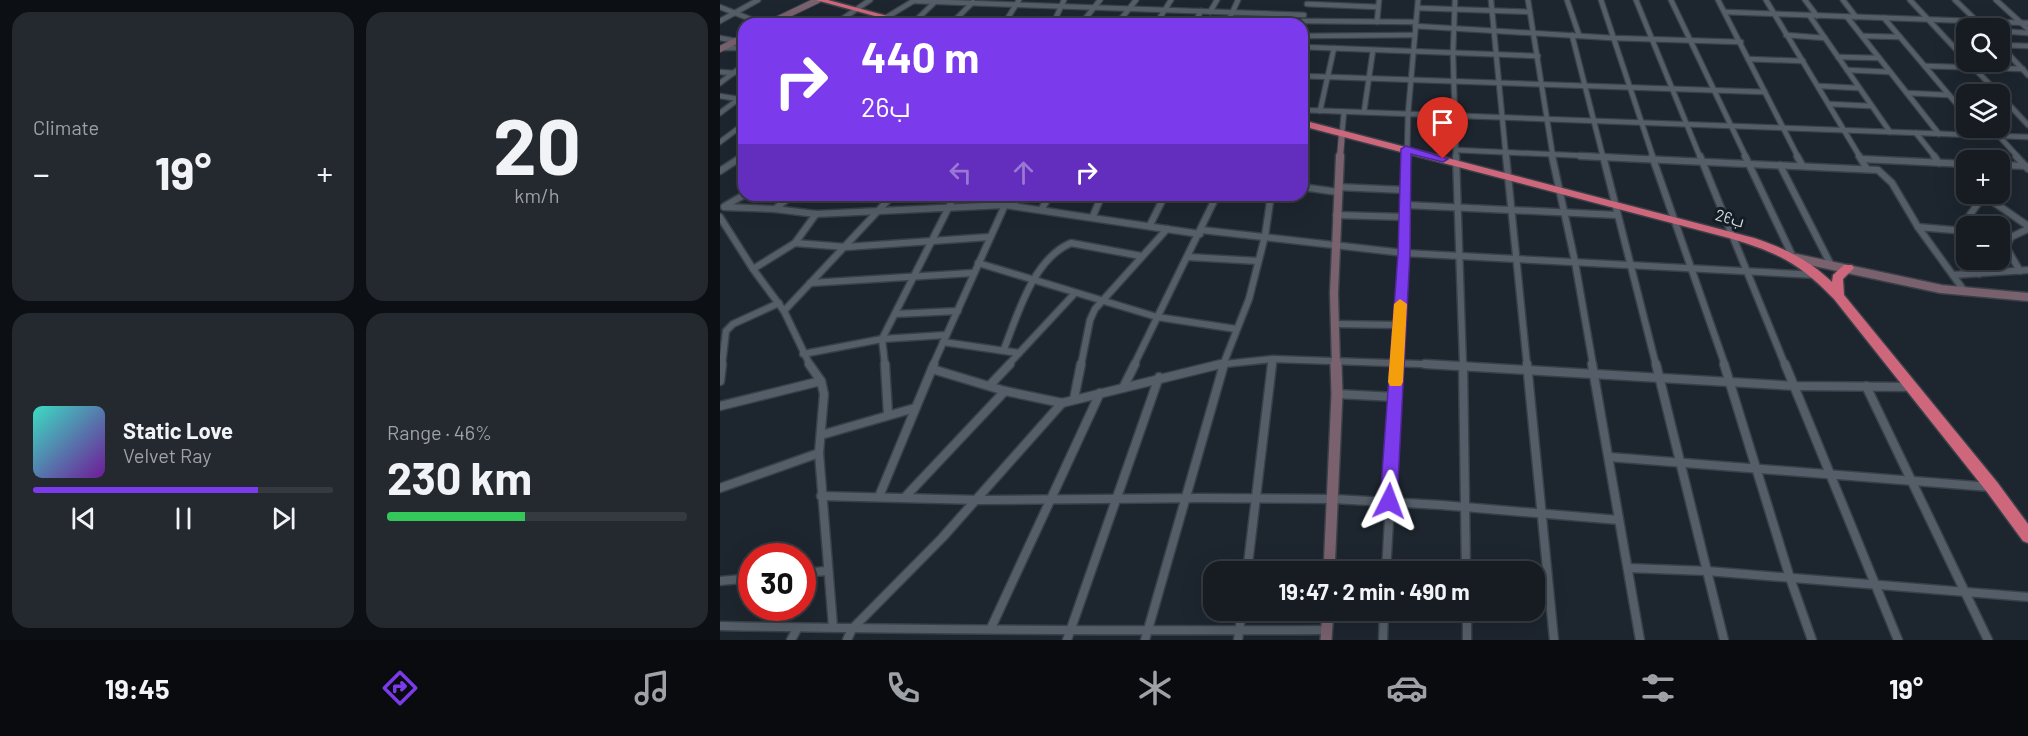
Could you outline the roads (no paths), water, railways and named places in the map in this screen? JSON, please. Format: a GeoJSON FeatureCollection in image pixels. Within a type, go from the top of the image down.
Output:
{"type":"FeatureCollection","features":[{"type":"Feature","properties":{"kind":"highway"},"geometry":{"type":"LineString","coordinates":[[819,0],[832,1],[883,18]]}},
{"type":"Feature","properties":{"kind":"highway","name":"26ب"},"geometry":{"type":"LineString","coordinates":[[1308,124],[1559,190],[1616,210],[1674,220],[1794,256],[1818,275],[1838,296],[1992,487],[2028,536]]}},
{"type":"Feature","properties":{"kind":"highway"},"geometry":{"type":"LineString","coordinates":[[1838,296],[1837,278],[1848,268]]}},
{"type":"Feature","properties":{"kind":"street"},"geometry":{"type":"LineString","coordinates":[[720,21],[758,0]]}},
{"type":"Feature","properties":{"kind":"street"},"geometry":{"type":"LineString","coordinates":[[781,18],[819,0]]}},
{"type":"Feature","properties":{"kind":"street"},"geometry":{"type":"LineString","coordinates":[[843,18],[870,0]]}},
{"type":"Feature","properties":{"kind":"street"},"geometry":{"type":"LineString","coordinates":[[895,18],[914,0],[1018,2],[1040,6],[1268,14],[1291,18]]}},
{"type":"Feature","properties":{"kind":"street"},"geometry":{"type":"LineString","coordinates":[[1040,6],[1045,0]]}},
{"type":"Feature","properties":{"kind":"street"},"geometry":{"type":"LineString","coordinates":[[1056,18],[1064,0]]}},
{"type":"Feature","properties":{"kind":"street"},"geometry":{"type":"LineString","coordinates":[[1087,18],[1100,0]]}},
{"type":"Feature","properties":{"kind":"street"},"geometry":{"type":"LineString","coordinates":[[1122,18],[1136,0]]}},
{"type":"Feature","properties":{"kind":"street"},"geometry":{"type":"LineString","coordinates":[[1160,18],[1171,0]]}},
{"type":"Feature","properties":{"kind":"street"},"geometry":{"type":"LineString","coordinates":[[1210,12],[1216,0]]}},
{"type":"Feature","properties":{"kind":"street"},"geometry":{"type":"LineString","coordinates":[[1230,18],[1238,0]]}},
{"type":"Feature","properties":{"kind":"street"},"geometry":{"type":"LineString","coordinates":[[1377,22],[1379,0]]}},
{"type":"Feature","properties":{"kind":"street"},"geometry":{"type":"LineString","coordinates":[[1386,561],[1404,253],[1407,114],[1418,0]]}},
{"type":"Feature","properties":{"kind":"street"},"geometry":{"type":"LineString","coordinates":[[1455,0],[1453,53],[1463,366],[1466,561]]}},
{"type":"Feature","properties":{"kind":"street"},"geometry":{"type":"LineString","coordinates":[[1491,0],[1554,640]]}},
{"type":"Feature","properties":{"kind":"street"},"geometry":{"type":"LineString","coordinates":[[1528,0],[1552,155],[1575,262],[1640,640]]}},
{"type":"Feature","properties":{"kind":"street"},"geometry":{"type":"LineString","coordinates":[[1567,0],[1602,158],[1681,462],[1724,640]]}},
{"type":"Feature","properties":{"kind":"street"},"geometry":{"type":"LineString","coordinates":[[1601,0],[1653,160],[1731,383],[1790,578],[1812,640]]}},
{"type":"Feature","properties":{"kind":"street"},"geometry":{"type":"LineString","coordinates":[[1636,0],[1796,386],[1898,640]]}},
{"type":"Feature","properties":{"kind":"street"},"geometry":{"type":"LineString","coordinates":[[1671,0],[1794,256],[1965,292],[2028,297]]}},
{"type":"Feature","properties":{"kind":"street"},"geometry":{"type":"LineString","coordinates":[[1718,0],[1802,165]]}},
{"type":"Feature","properties":{"kind":"street"},"geometry":{"type":"LineString","coordinates":[[1766,0],[1867,169]]}},
{"type":"Feature","properties":{"kind":"street"},"geometry":{"type":"LineString","coordinates":[[1805,0],[1817,16]]}},
{"type":"Feature","properties":{"kind":"street"},"geometry":{"type":"LineString","coordinates":[[1843,0],[1856,17]]}},
{"type":"Feature","properties":{"kind":"street"},"geometry":{"type":"LineString","coordinates":[[1910,0],[1956,49]]}},
{"type":"Feature","properties":{"kind":"street"},"geometry":{"type":"LineString","coordinates":[[1955,0],[1974,18]]}},
{"type":"Feature","properties":{"kind":"street"},"geometry":{"type":"LineString","coordinates":[[1996,0],[2022,22],[2028,31]]}},
{"type":"Feature","properties":{"kind":"street"},"geometry":{"type":"LineString","coordinates":[[918,18],[936,1]]}},
{"type":"Feature","properties":{"kind":"street"},"geometry":{"type":"LineString","coordinates":[[957,18],[973,2]]}},
{"type":"Feature","properties":{"kind":"street"},"geometry":{"type":"LineString","coordinates":[[1008,18],[1018,2]]}},
{"type":"Feature","properties":{"kind":"street"},"geometry":{"type":"LineString","coordinates":[[1304,18],[1308,2],[1378,7]]}},
{"type":"Feature","properties":{"kind":"street"},"geometry":{"type":"LineString","coordinates":[[720,7],[749,18]]}},
{"type":"Feature","properties":{"kind":"street"},"geometry":{"type":"LineString","coordinates":[[1418,8],[1530,12]]}},
{"type":"Feature","properties":{"kind":"street"},"geometry":{"type":"LineString","coordinates":[[1197,18],[1201,11]]}},
{"type":"Feature","properties":{"kind":"street"},"geometry":{"type":"LineString","coordinates":[[1725,12],[1956,20]]}},
{"type":"Feature","properties":{"kind":"street"},"geometry":{"type":"LineString","coordinates":[[1266,18],[1268,14]]}},
{"type":"Feature","properties":{"kind":"street"},"geometry":{"type":"LineString","coordinates":[[1809,15],[1890,132]]}},
{"type":"Feature","properties":{"kind":"street"},"geometry":{"type":"LineString","coordinates":[[1847,17],[1939,134]]}},
{"type":"Feature","properties":{"kind":"street"},"geometry":{"type":"LineString","coordinates":[[1884,18],[1956,104]]}},
{"type":"Feature","properties":{"kind":"street"},"geometry":{"type":"LineString","coordinates":[[1308,20],[1415,24],[1613,38],[1741,42]]}},
{"type":"Feature","properties":{"kind":"street"},"geometry":{"type":"LineString","coordinates":[[1320,111],[1329,78],[1332,47],[1343,22]]}},
{"type":"Feature","properties":{"kind":"street"},"geometry":{"type":"LineString","coordinates":[[2010,22],[2028,23]]}},
{"type":"Feature","properties":{"kind":"street"},"geometry":{"type":"LineString","coordinates":[[2010,31],[2028,31]]}},
{"type":"Feature","properties":{"kind":"street"},"geometry":{"type":"LineString","coordinates":[[1308,36],[1414,35]]}},
{"type":"Feature","properties":{"kind":"street"},"geometry":{"type":"LineString","coordinates":[[1786,35],[1825,38]]}},
{"type":"Feature","properties":{"kind":"street"},"geometry":{"type":"LineString","coordinates":[[1863,36],[1900,37]]}},
{"type":"Feature","properties":{"kind":"street"},"geometry":{"type":"LineString","coordinates":[[720,38],[736,41]]}},
{"type":"Feature","properties":{"kind":"street"},"geometry":{"type":"LineString","coordinates":[[721,49],[736,41]]}},
{"type":"Feature","properties":{"kind":"street"},"geometry":{"type":"LineString","coordinates":[[2010,45],[2028,46]]}},
{"type":"Feature","properties":{"kind":"street"},"geometry":{"type":"LineString","coordinates":[[1308,46],[1538,56]]}},
{"type":"Feature","properties":{"kind":"street"},"geometry":{"type":"LineString","coordinates":[[721,49],[738,48]]}},
{"type":"Feature","properties":{"kind":"street"},"geometry":{"type":"LineString","coordinates":[[1364,112],[1372,50]]}},
{"type":"Feature","properties":{"kind":"street"},"geometry":{"type":"LineString","coordinates":[[2010,55],[2028,75]]}},
{"type":"Feature","properties":{"kind":"street"},"geometry":{"type":"LineString","coordinates":[[1838,57],[1879,58]]}},
{"type":"Feature","properties":{"kind":"street"},"geometry":{"type":"LineString","coordinates":[[1748,59],[1803,61]]}},
{"type":"Feature","properties":{"kind":"street"},"geometry":{"type":"LineString","coordinates":[[1925,66],[1956,67]]}},
{"type":"Feature","properties":{"kind":"street"},"geometry":{"type":"LineString","coordinates":[[2010,69],[2023,69]]}},
{"type":"Feature","properties":{"kind":"street"},"geometry":{"type":"LineString","coordinates":[[720,83],[738,70]]}},
{"type":"Feature","properties":{"kind":"street"},"geometry":{"type":"LineString","coordinates":[[1847,70],[1890,72]]}},
{"type":"Feature","properties":{"kind":"street"},"geometry":{"type":"LineString","coordinates":[[720,72],[734,73]]}},
{"type":"Feature","properties":{"kind":"street"},"geometry":{"type":"LineString","coordinates":[[1978,72],[1989,84]]}},
{"type":"Feature","properties":{"kind":"street"},"geometry":{"type":"LineString","coordinates":[[1308,76],[1765,92]]}},
{"type":"Feature","properties":{"kind":"street"},"geometry":{"type":"LineString","coordinates":[[1819,86],[1858,88]]}},
{"type":"Feature","properties":{"kind":"street"},"geometry":{"type":"LineString","coordinates":[[1907,93],[1949,95]]}},
{"type":"Feature","properties":{"kind":"street"},"geometry":{"type":"LineString","coordinates":[[720,96],[738,99]]}},
{"type":"Feature","properties":{"kind":"street"},"geometry":{"type":"LineString","coordinates":[[720,113],[738,102]]}},
{"type":"Feature","properties":{"kind":"street"},"geometry":{"type":"LineString","coordinates":[[1829,104],[1871,106]]}},
{"type":"Feature","properties":{"kind":"street"},"geometry":{"type":"LineString","coordinates":[[2010,106],[2028,125]]}},
{"type":"Feature","properties":{"kind":"street"},"geometry":{"type":"LineString","coordinates":[[1308,110],[1956,134]]}},
{"type":"Feature","properties":{"kind":"street"},"geometry":{"type":"LineString","coordinates":[[1329,561],[1337,394],[1336,214],[1344,112]]}},
{"type":"Feature","properties":{"kind":"street"},"geometry":{"type":"LineString","coordinates":[[720,142],[738,128]]}},
{"type":"Feature","properties":{"kind":"street"},"geometry":{"type":"LineString","coordinates":[[1916,133],[1940,163]]}},
{"type":"Feature","properties":{"kind":"street"},"geometry":{"type":"LineString","coordinates":[[2010,136],[2028,137]]}},
{"type":"Feature","properties":{"kind":"street"},"geometry":{"type":"LineString","coordinates":[[2001,138],[2027,167]]}},
{"type":"Feature","properties":{"kind":"street"},"geometry":{"type":"LineString","coordinates":[[1456,150],[1802,165],[1883,172],[1918,227],[1965,292]]}},
{"type":"Feature","properties":{"kind":"street"},"geometry":{"type":"LineString","coordinates":[[720,171],[738,159]]}},
{"type":"Feature","properties":{"kind":"street"},"geometry":{"type":"LineString","coordinates":[[1862,159],[1956,164]]}},
{"type":"Feature","properties":{"kind":"street"},"geometry":{"type":"LineString","coordinates":[[1780,165],[1831,265]]}},
{"type":"Feature","properties":{"kind":"street"},"geometry":{"type":"LineString","coordinates":[[2010,166],[2027,167]]}},
{"type":"Feature","properties":{"kind":"street"},"geometry":{"type":"LineString","coordinates":[[1308,187],[1406,190]]}},
{"type":"Feature","properties":{"kind":"street"},"geometry":{"type":"LineString","coordinates":[[722,208],[738,199]]}},
{"type":"Feature","properties":{"kind":"street"},"geometry":{"type":"LineString","coordinates":[[775,209],[785,201]]}},
{"type":"Feature","properties":{"kind":"street"},"geometry":{"type":"LineString","coordinates":[[784,311],[887,201]]}},
{"type":"Feature","properties":{"kind":"street"},"geometry":{"type":"LineString","coordinates":[[888,414],[888,384],[882,339],[952,201]]}},
{"type":"Feature","properties":{"kind":"street"},"geometry":{"type":"LineString","coordinates":[[880,495],[972,273],[989,237],[1014,201]]}},
{"type":"Feature","properties":{"kind":"street"},"geometry":{"type":"LineString","coordinates":[[1041,210],[1046,201]]}},
{"type":"Feature","properties":{"kind":"street"},"geometry":{"type":"LineString","coordinates":[[1093,216],[1099,201]]}},
{"type":"Feature","properties":{"kind":"street"},"geometry":{"type":"LineString","coordinates":[[1150,225],[1161,201]]}},
{"type":"Feature","properties":{"kind":"street"},"geometry":{"type":"LineString","coordinates":[[1124,386],[1214,201]]}},
{"type":"Feature","properties":{"kind":"street"},"geometry":{"type":"LineString","coordinates":[[1147,635],[1224,363],[1248,300],[1265,236],[1270,201]]}},
{"type":"Feature","properties":{"kind":"street"},"geometry":{"type":"LineString","coordinates":[[1997,204],[2028,227],[2008,238],[2006,242],[2006,247],[2020,271]]}},
{"type":"Feature","properties":{"kind":"street"},"geometry":{"type":"LineString","coordinates":[[1406,205],[1565,213],[1616,210]]}},
{"type":"Feature","properties":{"kind":"street"},"geometry":{"type":"LineString","coordinates":[[722,208],[775,209],[816,214],[1009,206],[1093,216],[1167,229],[1265,236],[1404,253],[1818,275]]}},
{"type":"Feature","properties":{"kind":"street"},"geometry":{"type":"LineString","coordinates":[[753,269],[795,243],[816,214]]}},
{"type":"Feature","properties":{"kind":"street"},"geometry":{"type":"LineString","coordinates":[[1336,214],[1405,217]]}},
{"type":"Feature","properties":{"kind":"street"},"geometry":{"type":"LineString","coordinates":[[720,217],[753,269],[784,311],[803,354],[821,381],[824,394],[819,453],[821,496],[826,571],[833,627]]}},
{"type":"Feature","properties":{"kind":"street"},"geometry":{"type":"LineString","coordinates":[[1918,227],[1956,232]]}},
{"type":"Feature","properties":{"kind":"street"},"geometry":{"type":"LineString","coordinates":[[1074,399],[1090,320],[1100,301],[1167,229]]}},
{"type":"Feature","properties":{"kind":"street"},"geometry":{"type":"LineString","coordinates":[[795,243],[846,247],[989,237]]}},
{"type":"Feature","properties":{"kind":"street"},"geometry":{"type":"LineString","coordinates":[[1004,349],[1033,280],[1061,245],[1142,256]]}},
{"type":"Feature","properties":{"kind":"street"},"geometry":{"type":"LineString","coordinates":[[1188,257],[1258,261]]}},
{"type":"Feature","properties":{"kind":"street"},"geometry":{"type":"LineString","coordinates":[[978,263],[1157,317],[1236,329]]}},
{"type":"Feature","properties":{"kind":"street"},"geometry":{"type":"LineString","coordinates":[[1978,270],[1979,274]]}},
{"type":"Feature","properties":{"kind":"street"},"geometry":{"type":"LineString","coordinates":[[1953,275],[2028,270]]}},
{"type":"Feature","properties":{"kind":"street"},"geometry":{"type":"LineString","coordinates":[[810,283],[972,273]]}},
{"type":"Feature","properties":{"kind":"street"},"geometry":{"type":"LineString","coordinates":[[990,385],[1075,293]]}},
{"type":"Feature","properties":{"kind":"street"},"geometry":{"type":"LineString","coordinates":[[720,381],[726,331],[733,324],[779,303]]}},
{"type":"Feature","properties":{"kind":"street"},"geometry":{"type":"LineString","coordinates":[[895,314],[958,311]]}},
{"type":"Feature","properties":{"kind":"street"},"geometry":{"type":"LineString","coordinates":[[1335,324],[1399,325]]}},
{"type":"Feature","properties":{"kind":"street"},"geometry":{"type":"LineString","coordinates":[[803,354],[882,339],[944,338],[1019,353]]}},
{"type":"Feature","properties":{"kind":"street"},"geometry":{"type":"LineString","coordinates":[[847,640],[852,629],[977,500],[1062,403],[1124,386],[1224,363],[1273,359],[1337,359],[1527,368],[1731,383],[1912,387]]}},
{"type":"Feature","properties":{"kind":"street"},"geometry":{"type":"LineString","coordinates":[[1248,561],[1273,359]]}},
{"type":"Feature","properties":{"kind":"street"},"geometry":{"type":"LineString","coordinates":[[932,369],[1005,390],[1062,403]]}},
{"type":"Feature","properties":{"kind":"street"},"geometry":{"type":"LineString","coordinates":[[1069,635],[1159,378]]}},
{"type":"Feature","properties":{"kind":"street"},"geometry":{"type":"LineString","coordinates":[[720,406],[821,381]]}},
{"type":"Feature","properties":{"kind":"street"},"geometry":{"type":"LineString","coordinates":[[1866,386],[1988,640]]}},
{"type":"Feature","properties":{"kind":"street"},"geometry":{"type":"LineString","coordinates":[[906,496],[1005,390]]}},
{"type":"Feature","properties":{"kind":"street"},"geometry":{"type":"LineString","coordinates":[[992,628],[1100,393]]}},
{"type":"Feature","properties":{"kind":"street"},"geometry":{"type":"LineString","coordinates":[[1337,394],[1395,397]]}},
{"type":"Feature","properties":{"kind":"street"},"geometry":{"type":"LineString","coordinates":[[821,435],[915,408]]}},
{"type":"Feature","properties":{"kind":"street"},"geometry":{"type":"LineString","coordinates":[[720,488],[819,453]]}},
{"type":"Feature","properties":{"kind":"street"},"geometry":{"type":"LineString","coordinates":[[1609,457],[1992,487]]}},
{"type":"Feature","properties":{"kind":"street"},"geometry":{"type":"LineString","coordinates":[[821,496],[880,495],[977,500],[1116,500],[1187,497],[1332,499],[1389,501],[1619,519]]}},
{"type":"Feature","properties":{"kind":"street"},"geometry":{"type":"LineString","coordinates":[[1628,568],[1707,571],[2028,597]]}},
{"type":"Feature","properties":{"kind":"street"},"geometry":{"type":"LineString","coordinates":[[816,572],[826,571]]}},
{"type":"Feature","properties":{"kind":"street"},"geometry":{"type":"LineString","coordinates":[[720,581],[738,579]]}},
{"type":"Feature","properties":{"kind":"street"},"geometry":{"type":"LineString","coordinates":[[1383,640],[1384,621]]}},
{"type":"Feature","properties":{"kind":"street"},"geometry":{"type":"LineString","coordinates":[[1467,621],[1467,640]]}},
{"type":"Feature","properties":{"kind":"street"},"geometry":{"type":"LineString","coordinates":[[720,626],[797,629],[833,627],[944,635],[992,628],[1069,635],[1327,635]]}},
{"type":"Feature","properties":{"kind":"street"},"geometry":{"type":"LineString","coordinates":[[791,640],[797,629]]}}]}
